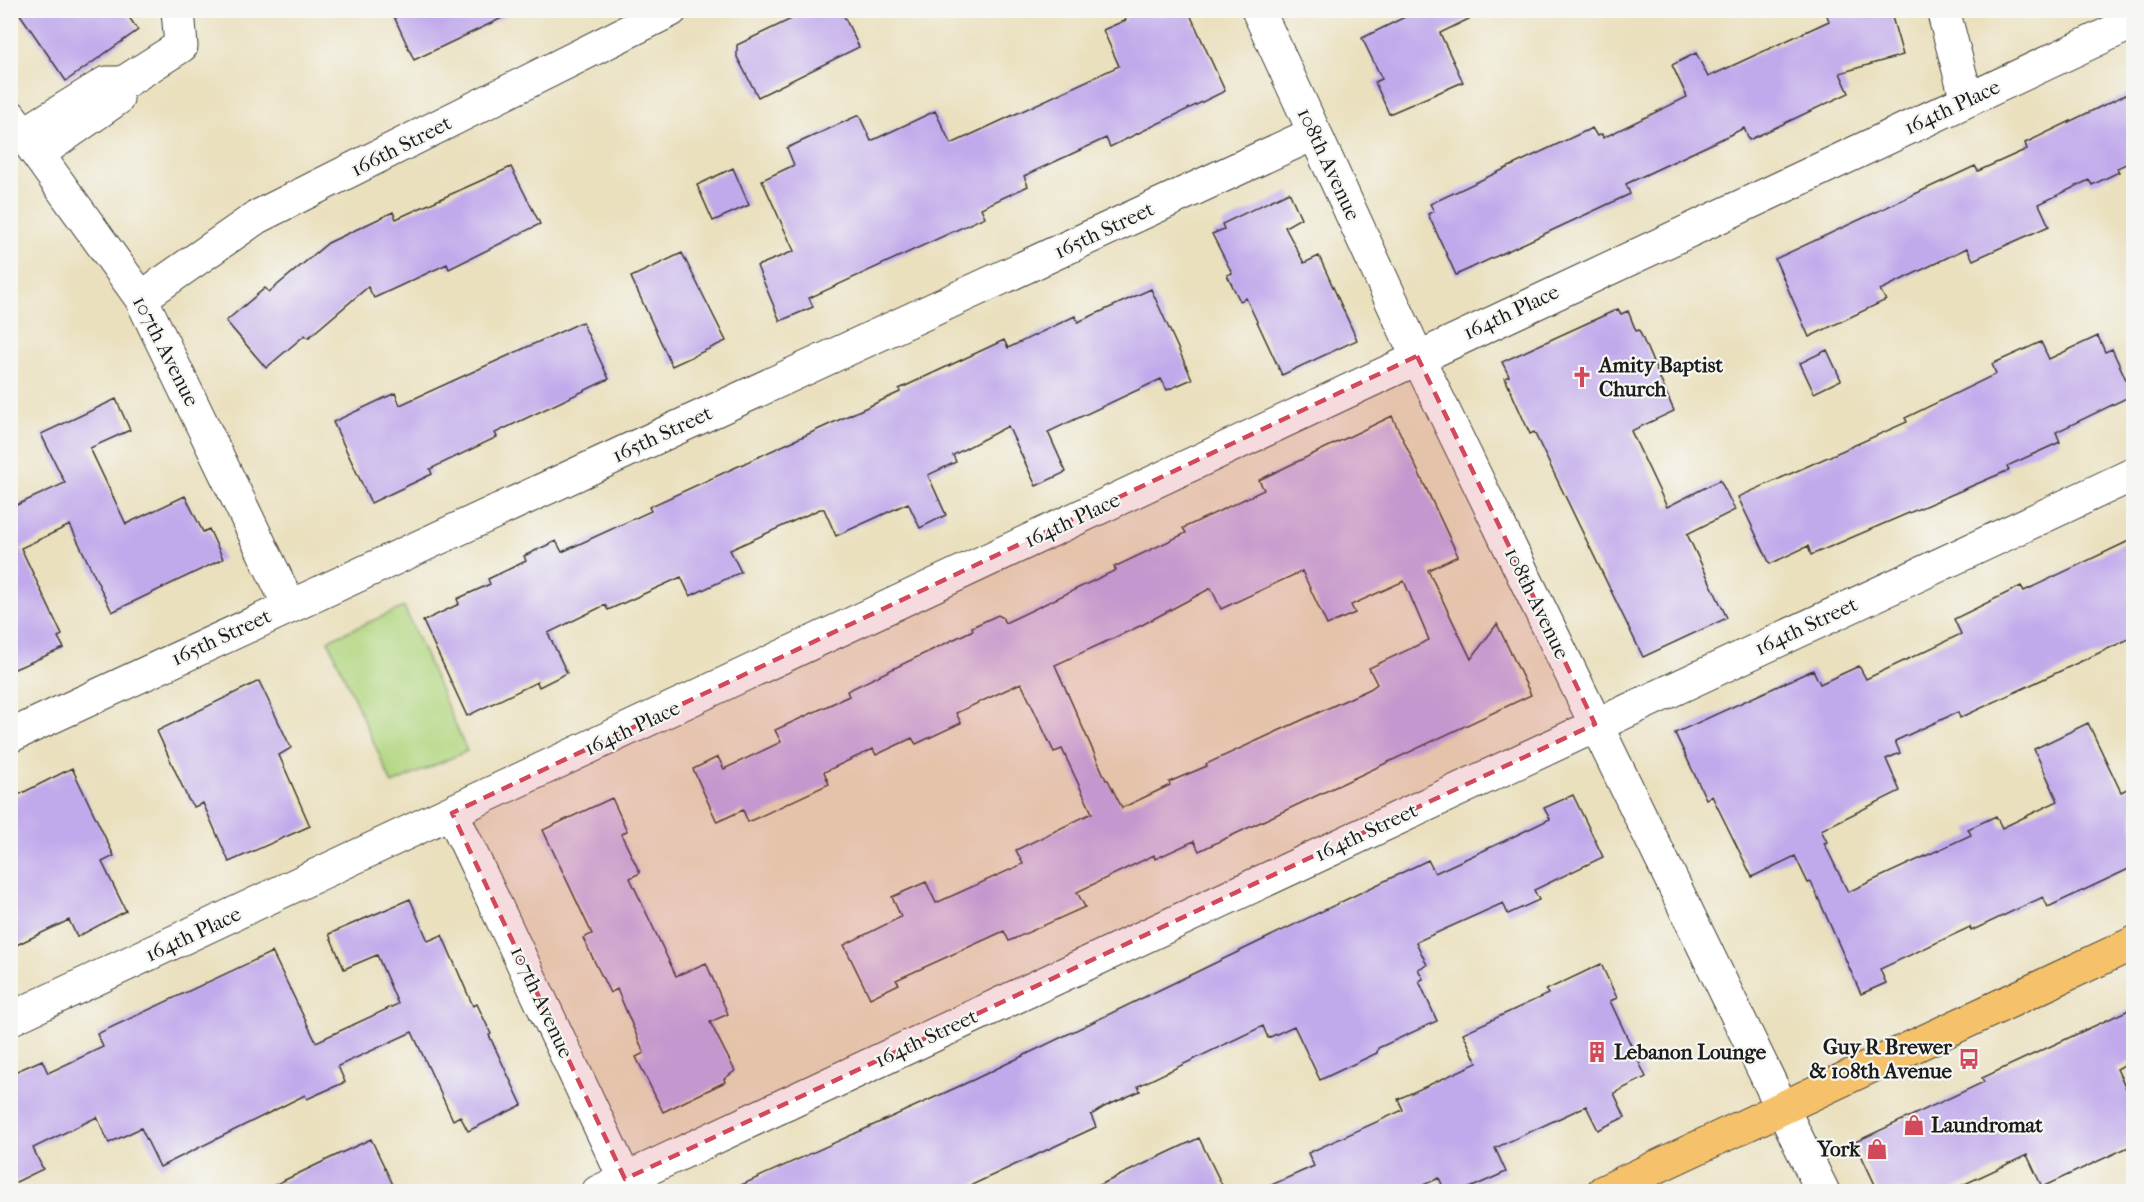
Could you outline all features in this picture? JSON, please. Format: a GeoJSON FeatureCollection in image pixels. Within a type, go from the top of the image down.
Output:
{"type":"FeatureCollection","features":[{"type":"Feature","properties":{"kind":"main road"},"geometry":{"type":"LineString","coordinates":[[1603,1191],[2133,943]]}},
{"type":"Feature","properties":{"kind":"street"},"geometry":{"type":"LineString","coordinates":[[24,135],[116,102],[123,84],[181,46],[178,10]]}},
{"type":"Feature","properties":{"kind":"street","name":"166th Street"},"geometry":{"type":"LineString","coordinates":[[141,298],[257,218],[671,10]]}},
{"type":"Feature","properties":{"kind":"street","name":"108th Avenue"},"geometry":{"type":"LineString","coordinates":[[1258,10],[1417,356],[1823,1191]]}},
{"type":"Feature","properties":{"kind":"street"},"geometry":{"type":"LineString","coordinates":[[1943,10],[1967,100]]}},
{"type":"Feature","properties":{"kind":"street","name":"164th Place"},"geometry":{"type":"LineString","coordinates":[[10,1019],[452,813],[1417,356],[2133,22]]}},
{"type":"Feature","properties":{"kind":"street","name":"165th Street"},"geometry":{"type":"LineString","coordinates":[[10,736],[1315,133]]}},
{"type":"Feature","properties":{"kind":"street","name":"107th Avenue"},"geometry":{"type":"LineString","coordinates":[[24,135],[141,298],[290,605]]}},
{"type":"Feature","properties":{"kind":"street","name":"164th Street"},"geometry":{"type":"LineString","coordinates":[[618,1187],[1595,724],[2133,474]]}},
{"type":"Feature","properties":{"kind":"street","name":"107th Avenue"},"geometry":{"type":"LineString","coordinates":[[452,813],[618,1187]]}},
{"type":"Feature","properties":{"kind":"highlighted area"},"geometry":{"type":"Polygon","coordinates":[[[1417,356],[1595,724],[625,1179],[452,813],[1417,356]]]}},
{"type":"Feature","properties":{"kind":"green space"},"geometry":{"type":"Polygon","coordinates":[[[404,607],[467,751],[392,784],[328,640],[404,607]]]}},
{"type":"Feature","properties":{"kind":"building"},"geometry":{"type":"Polygon","coordinates":[[[17,10],[124,10],[138,30],[66,81],[17,10]]]}},
{"type":"Feature","properties":{"kind":"building"},"geometry":{"type":"Polygon","coordinates":[[[391,10],[519,10],[414,60],[391,10]]]}},
{"type":"Feature","properties":{"kind":"building"},"geometry":{"type":"Polygon","coordinates":[[[810,10],[841,10],[859,47],[758,97],[737,57],[737,45],[810,10]]]}},
{"type":"Feature","properties":{"kind":"building"},"geometry":{"type":"Polygon","coordinates":[[[1122,10],[1188,10],[1225,91],[1110,147],[1106,138],[1024,176],[1028,186],[981,208],[985,217],[809,298],[813,307],[780,321],[757,266],[794,251],[762,180],[794,165],[787,148],[859,115],[871,141],[935,111],[951,144],[1119,66],[1103,30],[1126,20],[1122,10]]]}},
{"type":"Feature","properties":{"kind":"building"},"geometry":{"type":"Polygon","coordinates":[[[1419,10],[1487,10],[1440,33],[1463,82],[1389,114],[1375,82],[1382,79],[1362,38],[1419,10]]]}},
{"type":"Feature","properties":{"kind":"building"},"geometry":{"type":"Polygon","coordinates":[[[1825,10],[1890,10],[1903,55],[1840,73],[1849,93],[1749,140],[1744,128],[1626,184],[1630,194],[1456,275],[1428,214],[1434,211],[1430,204],[1592,128],[1597,136],[1602,134],[1603,138],[1687,97],[1672,65],[1696,53],[1708,77],[1829,21],[1825,10]]]}},
{"type":"Feature","properties":{"kind":"building"},"geometry":{"type":"Polygon","coordinates":[[[2133,91],[2133,161],[2117,168],[2119,172],[2092,185],[2089,180],[2039,204],[2049,226],[1973,260],[1967,248],[1880,290],[1886,300],[1809,337],[1775,259],[1975,166],[1978,171],[2027,149],[2025,143],[2133,91]]]}},
{"type":"Feature","properties":{"kind":"building"},"geometry":{"type":"Polygon","coordinates":[[[511,167],[540,224],[449,269],[447,264],[374,298],[368,287],[308,338],[305,335],[266,368],[226,321],[265,288],[269,292],[328,243],[393,212],[396,219],[511,167]]]}},
{"type":"Feature","properties":{"kind":"building"},"geometry":{"type":"Polygon","coordinates":[[[733,168],[749,205],[713,221],[697,185],[733,168]]]}},
{"type":"Feature","properties":{"kind":"building"},"geometry":{"type":"Polygon","coordinates":[[[1289,192],[1301,218],[1285,227],[1304,263],[1319,256],[1357,340],[1282,375],[1246,298],[1240,301],[1227,275],[1232,273],[1212,234],[1224,229],[1222,224],[1289,192]]]}},
{"type":"Feature","properties":{"kind":"building"},"geometry":{"type":"Polygon","coordinates":[[[682,253],[726,341],[672,366],[631,277],[682,253]]]}},
{"type":"Feature","properties":{"kind":"building"},"geometry":{"type":"Polygon","coordinates":[[[1151,289],[1192,379],[1167,390],[1161,379],[1048,432],[1066,472],[1036,486],[1008,426],[953,455],[956,462],[928,475],[946,515],[920,528],[908,503],[836,536],[824,509],[820,509],[730,550],[741,572],[690,596],[681,577],[608,610],[605,605],[548,633],[567,673],[539,687],[537,682],[467,716],[423,621],[459,604],[457,599],[490,584],[488,579],[526,561],[524,556],[556,541],[562,552],[651,511],[649,507],[900,392],[899,389],[1004,340],[1008,348],[1075,316],[1078,322],[1151,289]]]}},
{"type":"Feature","properties":{"kind":"building"},"geometry":{"type":"Polygon","coordinates":[[[1618,309],[1621,314],[1628,311],[1636,331],[1639,330],[1674,411],[1631,431],[1667,507],[1720,480],[1735,510],[1687,534],[1727,618],[1643,657],[1534,432],[1530,434],[1505,378],[1509,376],[1502,362],[1618,309]]]}},
{"type":"Feature","properties":{"kind":"building"},"geometry":{"type":"Polygon","coordinates":[[[582,322],[609,379],[495,433],[497,437],[430,469],[432,474],[371,503],[333,422],[395,393],[400,405],[582,322]]]}},
{"type":"Feature","properties":{"kind":"building"},"geometry":{"type":"Polygon","coordinates":[[[2098,336],[2105,352],[2112,349],[2133,395],[2056,432],[2060,442],[2007,466],[2009,470],[1811,555],[1808,546],[1770,564],[1738,497],[1907,422],[1905,418],[1996,374],[1992,364],[2041,342],[2049,359],[2098,336]]]}},
{"type":"Feature","properties":{"kind":"building"},"geometry":{"type":"Polygon","coordinates":[[[1827,350],[1841,380],[1814,393],[1800,363],[1827,350]]]}},
{"type":"Feature","properties":{"kind":"building"},"geometry":{"type":"Polygon","coordinates":[[[116,399],[130,430],[90,448],[126,524],[185,496],[203,532],[209,529],[223,559],[112,612],[70,525],[21,548],[62,635],[58,637],[64,648],[10,671],[10,508],[65,483],[41,434],[116,399]]]}},
{"type":"Feature","properties":{"kind":"building"},"geometry":{"type":"Polygon","coordinates":[[[1392,416],[1458,556],[1428,570],[1471,659],[1497,624],[1531,695],[1199,851],[1194,841],[1155,859],[1154,855],[1077,892],[1085,907],[1009,941],[1004,931],[896,980],[899,984],[870,998],[844,945],[901,917],[892,897],[926,882],[936,903],[1023,864],[1016,850],[1092,813],[1062,749],[1054,752],[1021,683],[956,713],[961,723],[916,744],[912,738],[876,755],[873,749],[824,772],[829,784],[748,822],[743,810],[717,822],[693,769],[718,757],[724,769],[781,742],[775,730],[849,696],[847,691],[973,630],[972,627],[998,615],[1005,623],[1116,570],[1114,567],[1186,533],[1183,528],[1264,490],[1259,480],[1392,416]],[[1302,571],[1221,609],[1211,588],[1142,625],[1055,665],[1106,780],[1122,808],[1170,785],[1169,782],[1207,766],[1206,764],[1370,689],[1377,684],[1369,668],[1429,640],[1404,581],[1351,605],[1355,613],[1327,625],[1302,571]]]}},
{"type":"Feature","properties":{"kind":"building"},"geometry":{"type":"Polygon","coordinates":[[[2133,539],[2133,637],[1960,718],[1958,712],[1895,741],[1900,753],[1886,759],[1900,791],[1821,830],[1827,842],[1824,843],[1848,892],[1971,835],[1968,829],[1996,816],[2002,828],[2058,801],[2034,749],[2088,723],[2121,792],[2133,786],[2133,867],[2048,907],[2043,897],[1971,931],[1970,927],[1880,969],[1886,983],[1861,994],[1811,882],[1808,883],[1795,856],[1752,877],[1712,796],[1706,799],[1675,733],[1813,670],[1820,684],[1859,666],[1866,679],[1961,634],[1954,619],[2021,586],[2024,591],[2133,539]]]}},
{"type":"Feature","properties":{"kind":"building"},"geometry":{"type":"Polygon","coordinates":[[[259,681],[291,748],[279,755],[310,826],[229,862],[203,803],[194,807],[188,799],[157,731],[259,681]]]}},
{"type":"Feature","properties":{"kind":"building"},"geometry":{"type":"Polygon","coordinates":[[[72,768],[114,856],[102,862],[126,911],[77,937],[69,920],[10,948],[10,799],[72,768]]]}},
{"type":"Feature","properties":{"kind":"building"},"geometry":{"type":"Polygon","coordinates":[[[1573,795],[1603,857],[1534,890],[1539,900],[1508,914],[1503,903],[1416,942],[1427,965],[1418,969],[1423,979],[1419,981],[1437,1021],[1378,1048],[1377,1053],[1320,1080],[1294,1026],[1268,1038],[1263,1026],[1138,1086],[1140,1091],[1091,1115],[1096,1127],[959,1191],[728,1191],[973,1080],[1428,860],[1435,873],[1502,842],[1550,819],[1544,808],[1573,795]]]}},
{"type":"Feature","properties":{"kind":"building"},"geometry":{"type":"Polygon","coordinates":[[[612,798],[627,831],[621,834],[640,873],[630,878],[676,976],[706,963],[728,1014],[710,1022],[735,1071],[724,1079],[725,1082],[663,1112],[636,1057],[644,1053],[617,989],[610,993],[583,938],[592,934],[543,830],[612,798]]]}},
{"type":"Feature","properties":{"kind":"building"},"geometry":{"type":"Polygon","coordinates":[[[410,899],[428,941],[442,935],[473,1006],[477,1004],[522,1105],[468,1131],[460,1116],[453,1120],[412,1032],[338,1066],[345,1082],[307,1099],[305,1095],[160,1167],[141,1128],[109,1143],[97,1117],[33,1148],[43,1169],[10,1185],[10,1074],[42,1060],[48,1073],[103,1047],[97,1034],[272,952],[316,1042],[398,1004],[377,955],[344,969],[329,934],[410,899]]]}},
{"type":"Feature","properties":{"kind":"building"},"geometry":{"type":"Polygon","coordinates":[[[1601,964],[1617,998],[1610,1001],[1646,1077],[1614,1093],[1625,1117],[1598,1130],[1586,1106],[1495,1148],[1506,1172],[1463,1191],[1445,1191],[1439,1178],[1410,1191],[1258,1191],[1314,1166],[1308,1153],[1403,1110],[1398,1099],[1477,1063],[1463,1033],[1548,994],[1546,990],[1601,964]]]}},
{"type":"Feature","properties":{"kind":"building"},"geometry":{"type":"Polygon","coordinates":[[[2133,1008],[2133,1060],[2117,1069],[2133,1103],[2133,1145],[2042,1187],[2027,1155],[1950,1191],[1878,1191],[1855,1142],[1984,1082],[1982,1078],[2133,1008]]]}},
{"type":"Feature","properties":{"kind":"building"},"geometry":{"type":"Polygon","coordinates":[[[1199,1138],[1225,1191],[1087,1191],[1165,1154],[1199,1138]]]}},
{"type":"Feature","properties":{"kind":"building"},"geometry":{"type":"Polygon","coordinates":[[[371,1139],[396,1191],[262,1191],[341,1153],[371,1139]]]}},
{"type":"Feature","properties":{"kind":"place","name":"Amity Baptist Church"},"geometry":{"type":"Point","coordinates":[1582,377]}},
{"type":"Feature","properties":{"kind":"place","name":"Lebanon Lounge"},"geometry":{"type":"Point","coordinates":[1597,1052]}},
{"type":"Feature","properties":{"kind":"place","name":"Guy R Brewer & 108th Avenue"},"geometry":{"type":"Point","coordinates":[1969,1059]}},
{"type":"Feature","properties":{"kind":"place","name":"Laundromat"},"geometry":{"type":"Point","coordinates":[1914,1125]}},
{"type":"Feature","properties":{"kind":"place","name":"York"},"geometry":{"type":"Point","coordinates":[1877,1149]}}]}
